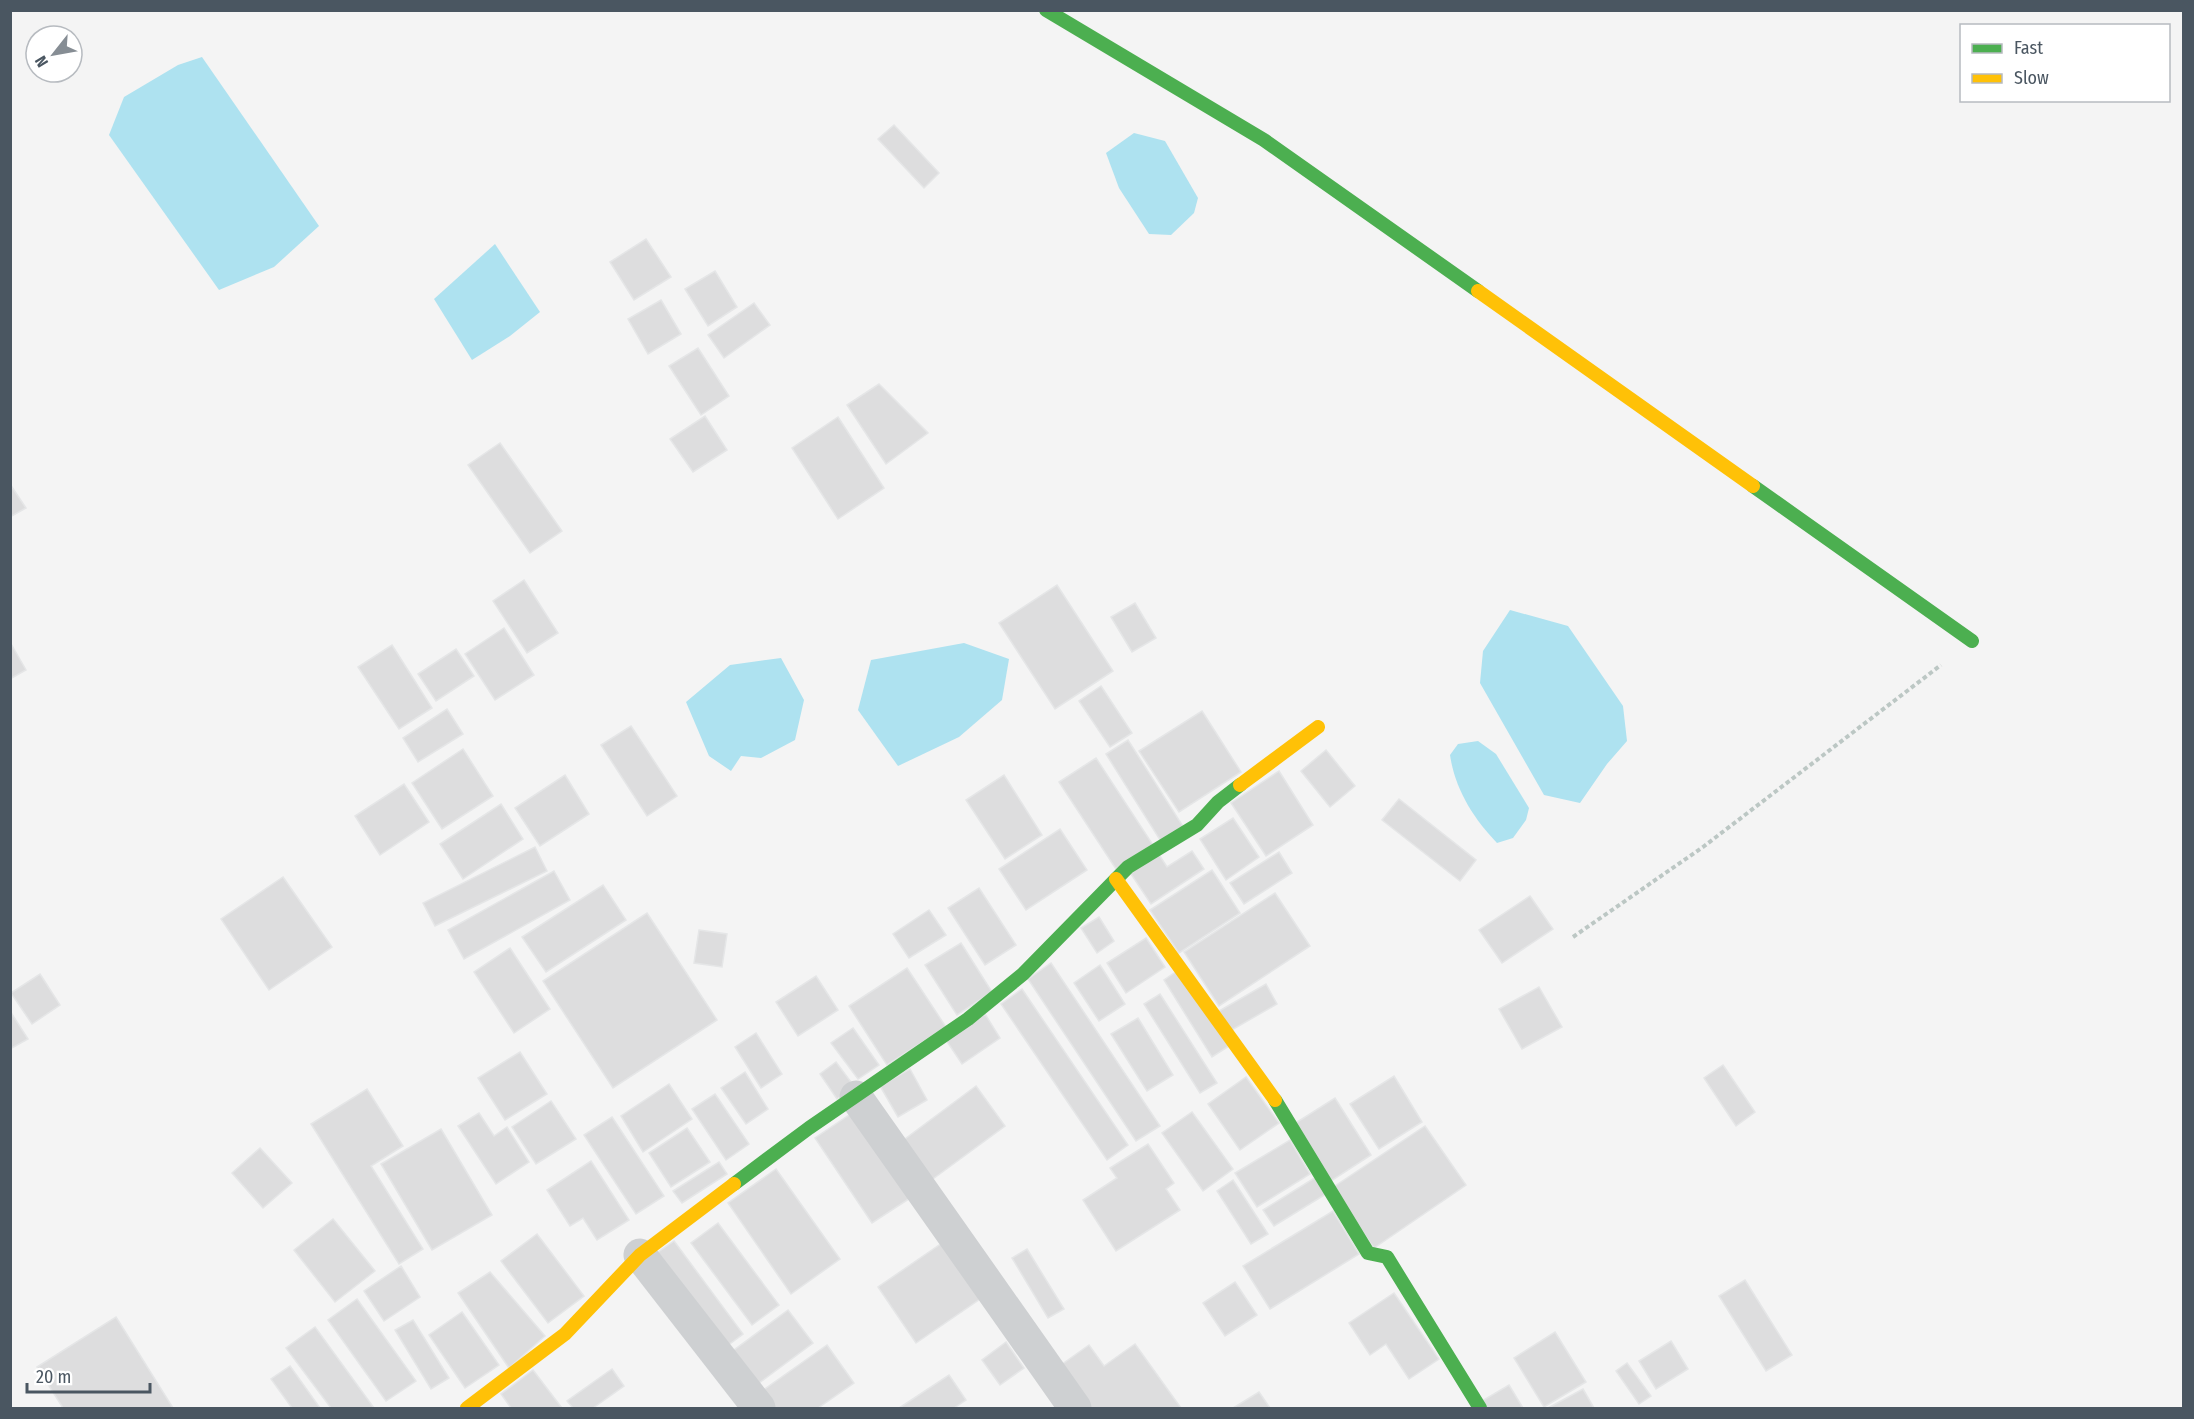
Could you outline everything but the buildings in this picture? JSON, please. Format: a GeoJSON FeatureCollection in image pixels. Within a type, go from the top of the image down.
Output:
{"type":"FeatureCollection","features":[{"type":"Feature","properties":{"kind":"street"},"geometry":{"type":"LineString","coordinates":[[1046,10],[1264,140],[1972,641]]}},
{"type":"Feature","properties":{"kind":"street"},"geometry":{"type":"LineString","coordinates":[[466,1408],[565,1334],[640,1255],[809,1128],[968,1018],[1023,974],[1128,867],[1197,825],[1218,802],[1318,727]]}},
{"type":"Feature","properties":{"kind":"street"},"geometry":{"type":"LineString","coordinates":[[1116,879],[1271,1093],[1368,1253],[1387,1257],[1480,1408]]}},
{"type":"Feature","properties":{"kind":"street"},"geometry":{"type":"LineString","coordinates":[[856,1096],[1075,1408]]}},
{"type":"Feature","properties":{"kind":"street"},"geometry":{"type":"LineString","coordinates":[[640,1255],[759,1408]]}},
{"type":"Feature","properties":{"kind":"path"},"geometry":{"type":"LineString","coordinates":[[1572,937],[1703,847],[1972,641]]}},
{"type":"Feature","properties":{"kind":"water"},"geometry":{"type":"Polygon","coordinates":[[[202,57],[319,226],[274,267],[219,290],[109,135],[124,97],[178,65],[202,57]]]}},
{"type":"Feature","properties":{"kind":"water"},"geometry":{"type":"Polygon","coordinates":[[[1134,133],[1165,141],[1198,198],[1194,213],[1171,235],[1149,234],[1119,188],[1106,153],[1134,133]]]}},
{"type":"Feature","properties":{"kind":"water"},"geometry":{"type":"Polygon","coordinates":[[[495,244],[540,312],[510,336],[472,360],[434,299],[495,244]]]}},
{"type":"Feature","properties":{"kind":"water"},"geometry":{"type":"Polygon","coordinates":[[[1510,610],[1568,626],[1623,706],[1627,741],[1607,764],[1580,803],[1544,795],[1480,683],[1483,651],[1510,610]]]}},
{"type":"Feature","properties":{"kind":"water"},"geometry":{"type":"Polygon","coordinates":[[[964,643],[1009,659],[1002,700],[959,737],[898,766],[858,710],[871,660],[964,643]]]}},
{"type":"Feature","properties":{"kind":"water"},"geometry":{"type":"Polygon","coordinates":[[[781,658],[804,700],[795,740],[761,758],[741,756],[731,771],[709,756],[686,702],[730,665],[781,658]]]}},
{"type":"Feature","properties":{"kind":"water"},"geometry":{"type":"Polygon","coordinates":[[[1478,741],[1496,754],[1529,808],[1526,820],[1513,838],[1497,843],[1466,802],[1452,768],[1450,755],[1458,744],[1478,741]]]}},
{"type":"Feature","properties":{"kind":"traffic: fast"},"geometry":{"type":"LineString","coordinates":[[1046,10],[1264,140],[1478,291]]}},
{"type":"Feature","properties":{"kind":"traffic: fast"},"geometry":{"type":"LineString","coordinates":[[1753,486],[1972,641]]}},
{"type":"Feature","properties":{"kind":"traffic: fast"},"geometry":{"type":"LineString","coordinates":[[734,1184],[809,1128],[968,1019],[1023,974],[1128,867],[1197,825],[1218,802],[1240,785]]}},
{"type":"Feature","properties":{"kind":"traffic: fast"},"geometry":{"type":"LineString","coordinates":[[1275,1100],[1368,1253],[1387,1257],[1480,1408]]}},
{"type":"Feature","properties":{"kind":"traffic: slow"},"geometry":{"type":"LineString","coordinates":[[1478,291],[1753,486]]}},
{"type":"Feature","properties":{"kind":"traffic: slow"},"geometry":{"type":"LineString","coordinates":[[1240,785],[1318,727]]}},
{"type":"Feature","properties":{"kind":"traffic: slow"},"geometry":{"type":"LineString","coordinates":[[1116,879],[1275,1100]]}},
{"type":"Feature","properties":{"kind":"traffic: slow"},"geometry":{"type":"LineString","coordinates":[[467,1408],[565,1334],[640,1255],[734,1184]]}}]}
